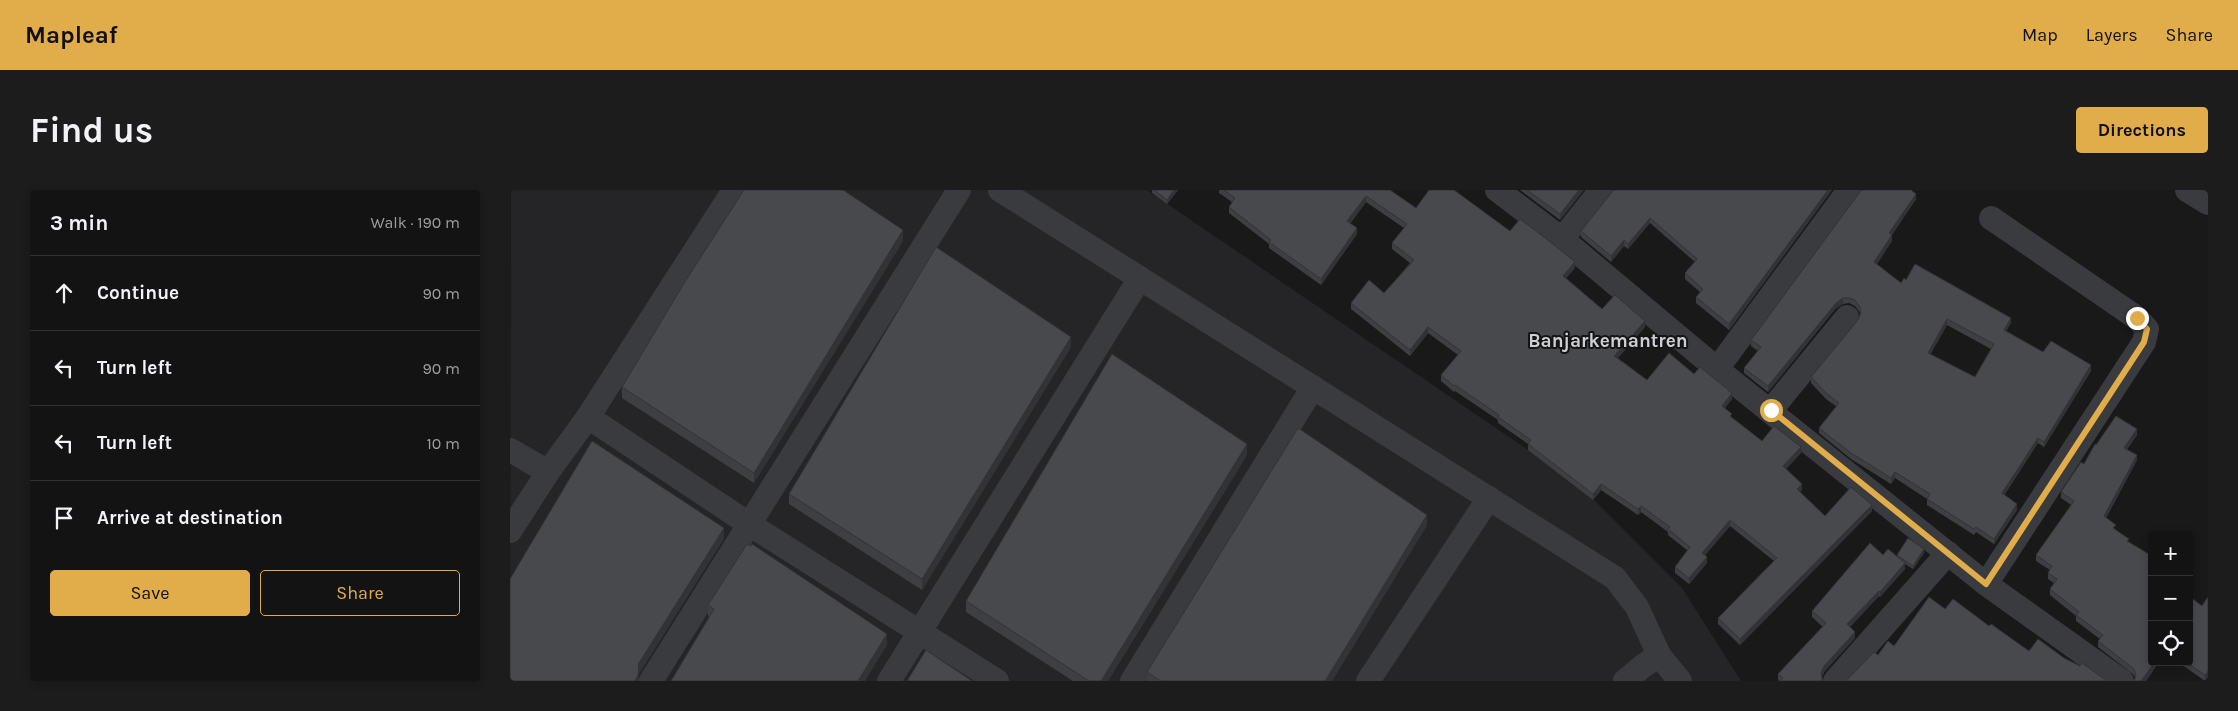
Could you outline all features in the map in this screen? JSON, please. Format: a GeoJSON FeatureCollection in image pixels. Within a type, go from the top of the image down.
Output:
{"type":"FeatureCollection","features":[{"type":"Feature","properties":{"kind":"street"},"geometry":{"type":"LineString","coordinates":[[510,531],[548,472],[588,417],[734,190]]}},
{"type":"Feature","properties":{"kind":"street"},"geometry":{"type":"LineString","coordinates":[[651,681],[959,190]]}},
{"type":"Feature","properties":{"kind":"street"},"geometry":{"type":"LineString","coordinates":[[1000,190],[1615,578],[1638,607],[1659,655],[1680,681]]}},
{"type":"Feature","properties":{"kind":"street"},"geometry":{"type":"LineString","coordinates":[[1497,190],[1562,239],[1717,369],[1771,410],[1986,584],[2122,681]]}},
{"type":"Feature","properties":{"kind":"street"},"geometry":{"type":"LineString","coordinates":[[1562,239],[1601,190]]}},
{"type":"Feature","properties":{"kind":"street"},"geometry":{"type":"LineString","coordinates":[[1717,369],[1849,190]]}},
{"type":"Feature","properties":{"kind":"street"},"geometry":{"type":"LineString","coordinates":[[2187,190],[2208,203]]}},
{"type":"Feature","properties":{"kind":"street"},"geometry":{"type":"LineString","coordinates":[[1986,584],[2144,342],[2147,329],[2137,318],[1992,218]]}},
{"type":"Feature","properties":{"kind":"street"},"geometry":{"type":"LineString","coordinates":[[890,681],[1140,278]]}},
{"type":"Feature","properties":{"kind":"street"},"geometry":{"type":"LineString","coordinates":[[1771,410],[1847,317]]}},
{"type":"Feature","properties":{"kind":"street"},"geometry":{"type":"LineString","coordinates":[[1132,681],[1313,387]]}},
{"type":"Feature","properties":{"kind":"street"},"geometry":{"type":"LineString","coordinates":[[588,417],[750,524],[998,681]]}},
{"type":"Feature","properties":{"kind":"street"},"geometry":{"type":"LineString","coordinates":[[510,450],[548,472]]}},
{"type":"Feature","properties":{"kind":"street"},"geometry":{"type":"LineString","coordinates":[[1368,681],[1489,498]]}},
{"type":"Feature","properties":{"kind":"street"},"geometry":{"type":"LineString","coordinates":[[1835,681],[1948,554]]}},
{"type":"Feature","properties":{"kind":"street"},"geometry":{"type":"LineString","coordinates":[[1626,681],[1659,655]]}},
{"type":"Feature","properties":{"kind":"shaded area"},"geometry":{"type":"Polygon","coordinates":[[[511,190],[1147,190],[1578,484],[1682,588],[1741,681],[510,681],[511,190]]]}},
{"type":"Feature","properties":{"kind":"building"},"geometry":{"type":"Polygon","coordinates":[[[744,190],[843,190],[903,230],[754,473],[622,387],[686,280],[744,190]]]}},
{"type":"Feature","properties":{"kind":"building"},"geometry":{"type":"Polygon","coordinates":[[[1154,190],[1174,190],[1167,200],[1154,190]]]}},
{"type":"Feature","properties":{"kind":"building"},"geometry":{"type":"Polygon","coordinates":[[[1224,190],[1390,190],[1416,208],[1429,190],[1454,190],[1510,231],[1520,219],[1575,262],[1563,276],[1602,309],[1615,295],[1645,321],[1614,356],[1647,380],[1669,353],[1694,374],[1700,367],[1732,393],[1722,406],[1732,414],[1730,416],[1762,441],[1774,426],[1801,447],[1783,466],[1802,484],[1797,489],[1825,516],[1851,487],[1872,505],[1740,639],[1718,618],[1777,558],[1730,520],[1702,553],[1707,557],[1689,578],[1675,567],[1690,547],[1668,529],[1670,527],[1641,506],[1638,509],[1601,484],[1593,494],[1528,444],[1531,440],[1498,417],[1499,415],[1454,386],[1441,375],[1461,351],[1428,327],[1410,350],[1351,303],[1369,280],[1384,293],[1414,260],[1392,243],[1407,224],[1366,196],[1347,221],[1357,228],[1321,279],[1269,242],[1271,240],[1229,207],[1235,198],[1224,190]]]}},
{"type":"Feature","properties":{"kind":"building"},"geometry":{"type":"Polygon","coordinates":[[[1527,190],[1579,190],[1560,214],[1527,190]]]}},
{"type":"Feature","properties":{"kind":"building"},"geometry":{"type":"Polygon","coordinates":[[[1613,190],[1828,190],[1729,324],[1696,297],[1703,289],[1685,273],[1697,259],[1650,218],[1628,244],[1624,240],[1611,256],[1581,231],[1613,190]]]}},
{"type":"Feature","properties":{"kind":"building"},"geometry":{"type":"Polygon","coordinates":[[[1861,190],[1911,190],[1916,194],[1889,233],[1892,235],[1874,262],[1901,283],[1904,278],[1906,280],[1915,264],[2011,318],[2004,330],[2043,352],[2051,341],[2091,365],[2044,442],[2038,438],[2002,493],[2017,504],[1994,539],[1976,527],[1974,529],[1927,499],[1930,494],[1895,472],[1891,478],[1851,453],[1819,428],[1839,403],[1826,393],[1811,377],[1858,320],[1861,313],[1860,307],[1855,300],[1843,298],[1836,303],[1768,386],[1744,368],[1761,347],[1751,340],[1861,190]],[[1947,319],[1928,353],[1975,377],[1994,344],[1947,319]]]}},
{"type":"Feature","properties":{"kind":"building"},"geometry":{"type":"Polygon","coordinates":[[[936,247],[1071,337],[922,579],[789,494],[936,247]]]}},
{"type":"Feature","properties":{"kind":"building"},"geometry":{"type":"Polygon","coordinates":[[[1112,354],[1247,444],[1101,681],[1089,681],[966,601],[1112,354]]]}},
{"type":"Feature","properties":{"kind":"building"},"geometry":{"type":"Polygon","coordinates":[[[2116,416],[2137,429],[2124,448],[2137,455],[2104,516],[2116,525],[2113,528],[2129,539],[2127,541],[2148,554],[2148,666],[2152,666],[2141,681],[2134,681],[2136,676],[2134,669],[2098,641],[2103,635],[2076,615],[2079,612],[2050,589],[2057,579],[2048,573],[2052,566],[2036,555],[2074,501],[2061,492],[2081,462],[2084,464],[2116,416]]]}},
{"type":"Feature","properties":{"kind":"building"},"geometry":{"type":"Polygon","coordinates":[[[1298,428],[1427,515],[1325,681],[1161,681],[1147,672],[1298,428]]]}},
{"type":"Feature","properties":{"kind":"building"},"geometry":{"type":"Polygon","coordinates":[[[592,441],[724,528],[639,663],[638,675],[635,681],[510,681],[510,579],[592,441]]]}},
{"type":"Feature","properties":{"kind":"building"},"geometry":{"type":"Polygon","coordinates":[[[1908,538],[1924,549],[1913,566],[1897,555],[1908,538]]]}},
{"type":"Feature","properties":{"kind":"building"},"geometry":{"type":"Polygon","coordinates":[[[1870,543],[1883,555],[1888,549],[1905,563],[1880,592],[1847,624],[1855,632],[1824,666],[1821,673],[1823,681],[1780,681],[1783,678],[1778,674],[1826,623],[1812,611],[1870,543]]]}},
{"type":"Feature","properties":{"kind":"building"},"geometry":{"type":"Polygon","coordinates":[[[747,544],[751,546],[752,544],[887,634],[858,681],[671,681],[714,609],[708,605],[747,544]]]}},
{"type":"Feature","properties":{"kind":"building"},"geometry":{"type":"Polygon","coordinates":[[[1929,597],[1945,609],[1953,599],[1989,626],[1991,624],[2029,651],[2038,639],[2064,658],[2080,666],[2082,663],[2107,681],[1846,681],[1874,652],[1878,655],[1888,641],[1894,646],[1929,597]]]}},
{"type":"Feature","properties":{"kind":"building"},"geometry":{"type":"Polygon","coordinates":[[[2208,597],[2208,671],[2205,675],[2192,666],[2193,599],[2202,606],[2208,597]]]}},
{"type":"Feature","properties":{"kind":"building"},"geometry":{"type":"Polygon","coordinates":[[[926,650],[972,681],[907,681],[926,650]]]}},
{"type":"Feature","properties":{"kind":"district","name":"Banjarkemantren"},"geometry":{"type":"Point","coordinates":[1608,341]}},
{"type":"Feature","properties":{"kind":"route"},"geometry":{"type":"LineString","coordinates":[[1771,410],[1986,584],[2144,342],[2147,329],[2137,318]]}}]}
